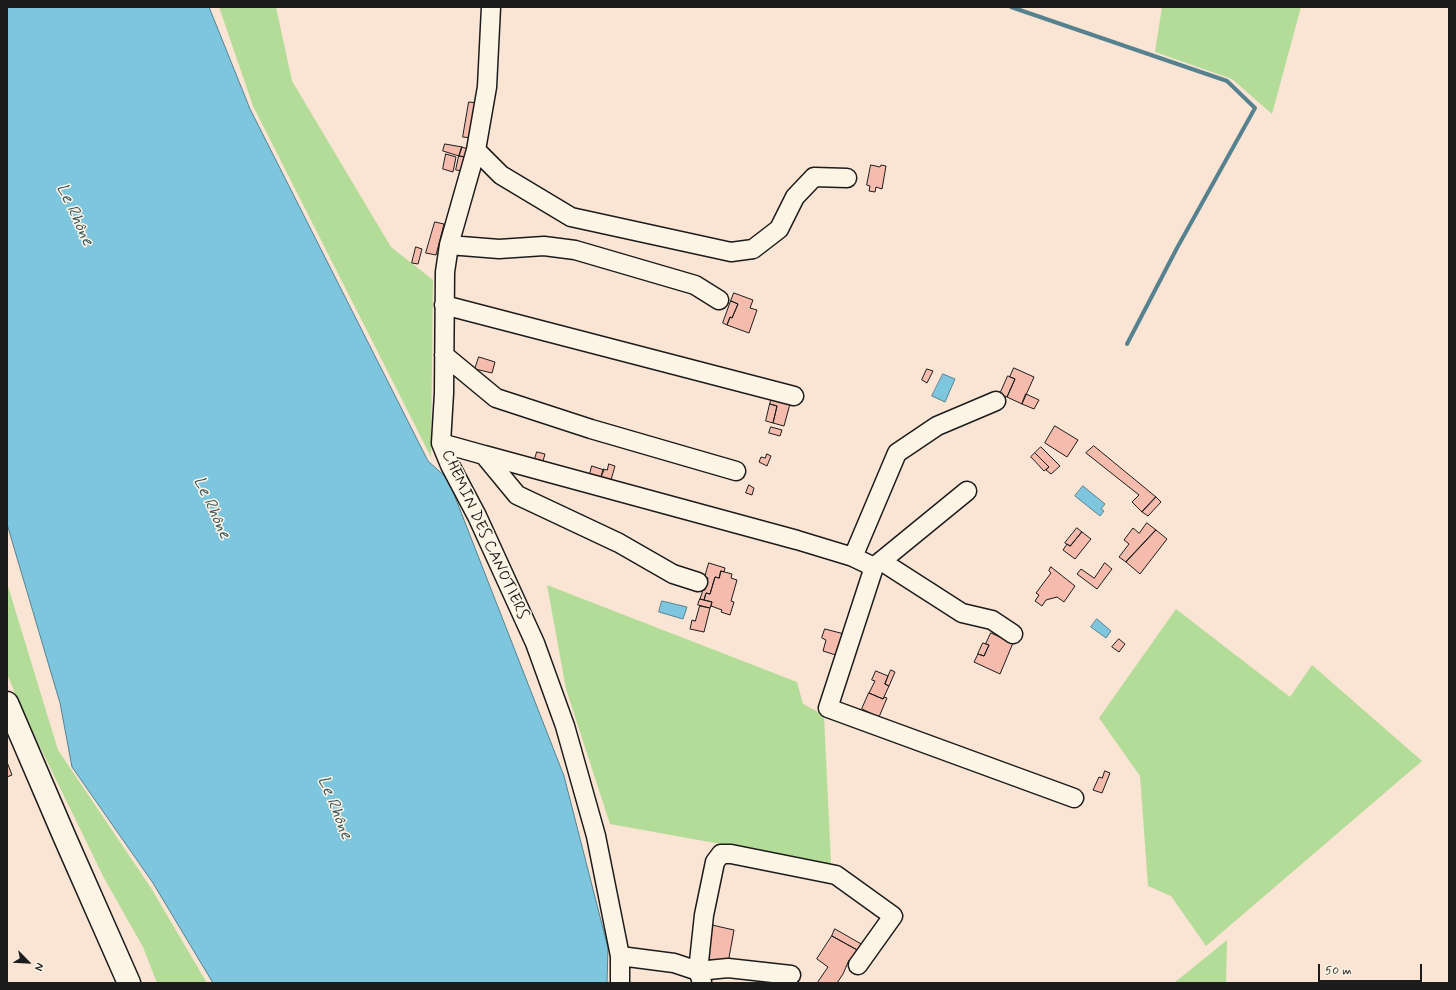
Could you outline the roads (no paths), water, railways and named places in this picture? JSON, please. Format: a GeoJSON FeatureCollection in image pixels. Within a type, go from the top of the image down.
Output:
{"type":"FeatureCollection","features":[{"type":"Feature","properties":{"kind":"highway"},"geometry":{"type":"LineString","coordinates":[[7,703],[129,983]]}},
{"type":"Feature","properties":{"kind":"street","name":"CHEMIN DES CANOTIERS"},"geometry":{"type":"LineString","coordinates":[[491,7],[487,87],[476,150],[449,245],[445,272],[444,394],[441,442],[450,464],[477,516],[535,643],[565,726],[596,836],[620,956],[620,983]]}},
{"type":"Feature","properties":{"kind":"street"},"geometry":{"type":"LineString","coordinates":[[476,150],[501,175],[571,217],[731,252],[753,248],[779,230],[795,197],[814,177],[846,178]]}},
{"type":"Feature","properties":{"kind":"street"},"geometry":{"type":"LineString","coordinates":[[449,245],[498,249],[544,246],[575,250],[695,285],[719,300]]}},
{"type":"Feature","properties":{"kind":"street"},"geometry":{"type":"LineString","coordinates":[[444,305],[794,396]]}},
{"type":"Feature","properties":{"kind":"street"},"geometry":{"type":"LineString","coordinates":[[444,355],[496,398],[591,429],[736,471]]}},
{"type":"Feature","properties":{"kind":"street"},"geometry":{"type":"LineString","coordinates":[[852,556],[898,453],[937,426],[996,401]]}},
{"type":"Feature","properties":{"kind":"street"},"geometry":{"type":"LineString","coordinates":[[441,442],[877,564],[962,613],[992,620],[1013,634]]}},
{"type":"Feature","properties":{"kind":"street"},"geometry":{"type":"LineString","coordinates":[[484,455],[517,495],[619,543],[673,574],[698,582]]}},
{"type":"Feature","properties":{"kind":"street"},"geometry":{"type":"LineString","coordinates":[[967,491],[877,564],[828,708],[1074,798]]}},
{"type":"Feature","properties":{"kind":"street"},"geometry":{"type":"LineString","coordinates":[[700,977],[704,915],[716,862],[721,854],[731,854],[836,875],[893,916],[858,965]]}},
{"type":"Feature","properties":{"kind":"street"},"geometry":{"type":"LineString","coordinates":[[620,956],[674,963],[700,977],[728,968],[792,975]]}},
{"type":"Feature","properties":{"kind":"water","name":"Le Rhône"},"geometry":{"type":"Polygon","coordinates":[[[7,7],[209,7],[250,109],[428,461],[448,479],[564,776],[608,948],[607,983],[213,983],[153,883],[72,767],[60,703],[7,524],[7,7]]]}},
{"type":"Feature","properties":{"kind":"water"},"geometry":{"type":"Polygon","coordinates":[[[943,374],[955,379],[945,402],[932,396],[943,374]]]}},
{"type":"Feature","properties":{"kind":"water"},"geometry":{"type":"Polygon","coordinates":[[[1083,486],[1105,504],[1101,509],[1104,511],[1100,516],[1075,496],[1083,486]]]}},
{"type":"Feature","properties":{"kind":"water"},"geometry":{"type":"Polygon","coordinates":[[[662,601],[687,607],[683,619],[659,612],[662,601]]]}},
{"type":"Feature","properties":{"kind":"water"},"geometry":{"type":"Polygon","coordinates":[[[1097,619],[1111,631],[1106,638],[1091,627],[1097,619]]]}},
{"type":"Feature","properties":{"kind":"waterway"},"geometry":{"type":"LineString","coordinates":[[1011,7],[1227,81],[1255,108],[1177,248],[1127,344]]}}]}
